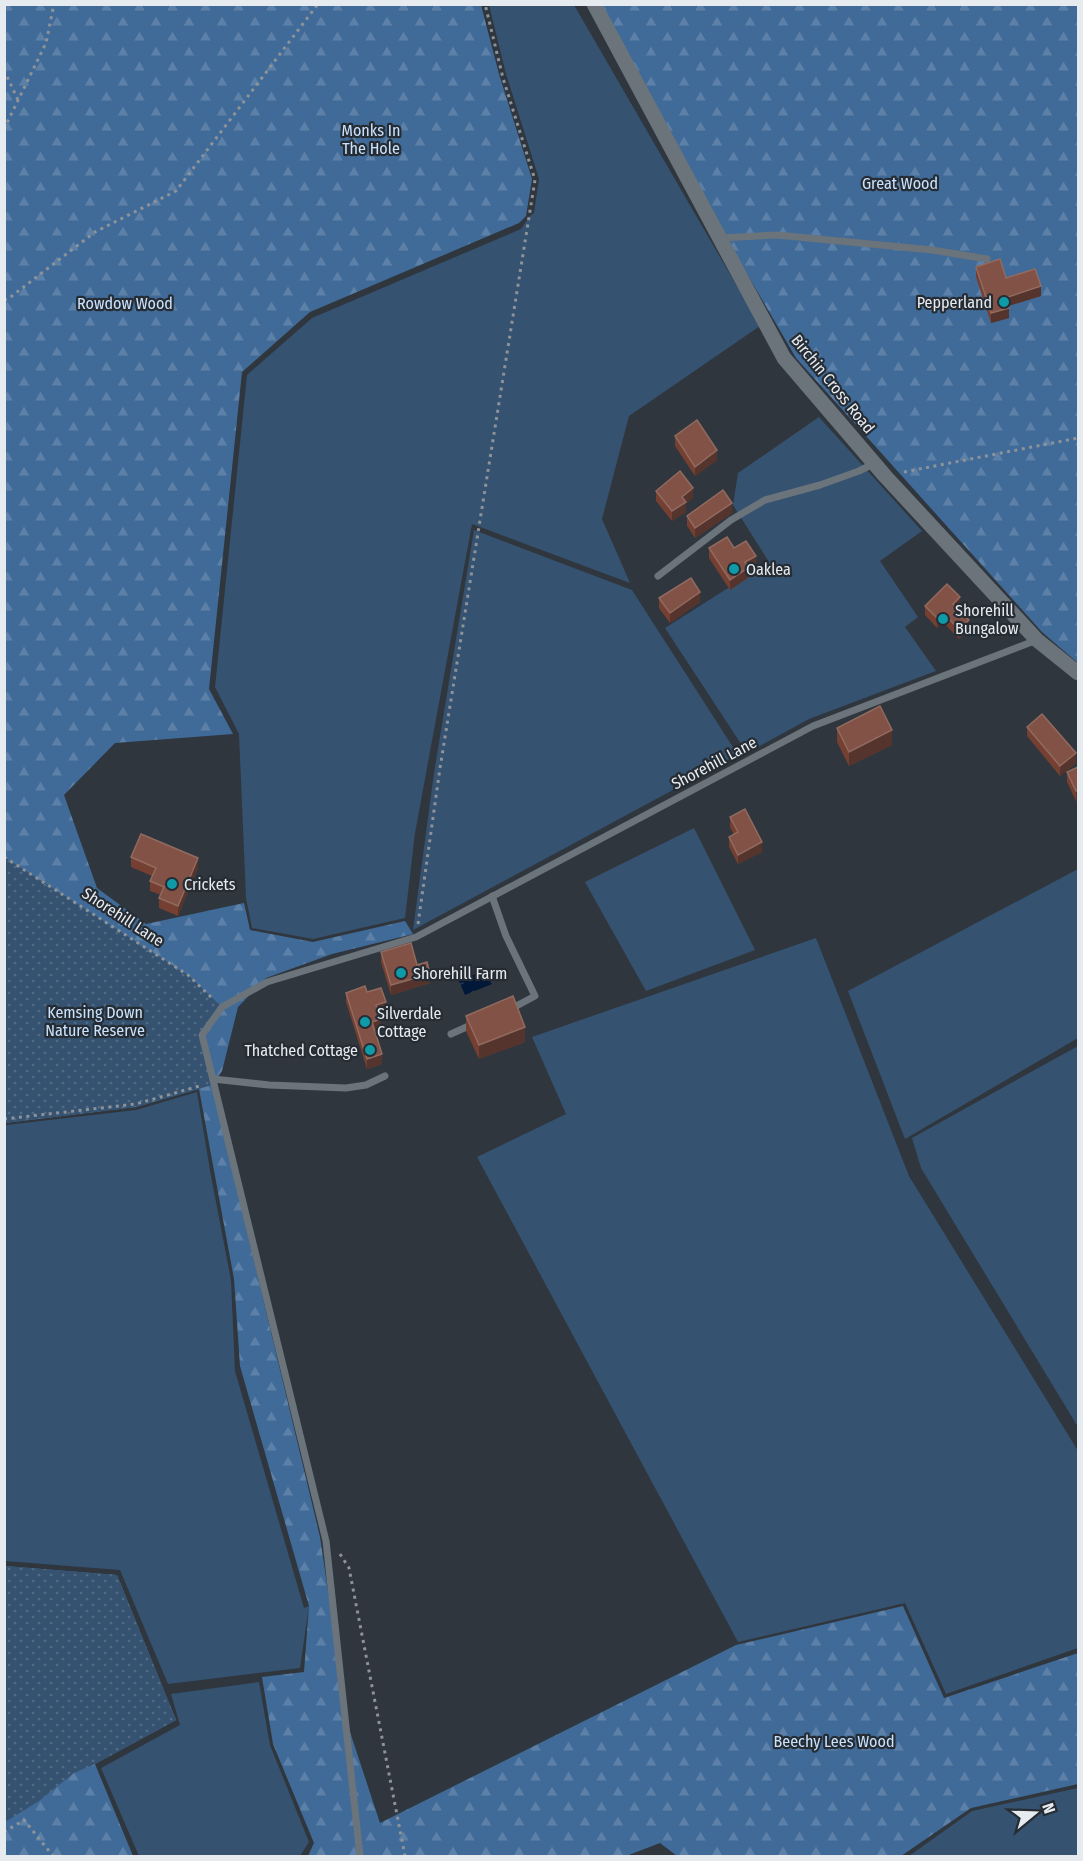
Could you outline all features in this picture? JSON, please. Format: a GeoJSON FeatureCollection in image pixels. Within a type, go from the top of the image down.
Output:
{"type":"FeatureCollection","features":[{"type":"Feature","properties":{"kind":"street","name":"Birchin Cross Road"},"geometry":{"type":"LineString","coordinates":[[594,4],[784,358],[885,476],[1037,640],[1078,673]]}},
{"type":"Feature","properties":{"kind":"lane"},"geometry":{"type":"LineString","coordinates":[[720,238],[777,234],[932,250],[987,259]]}},
{"type":"Feature","properties":{"kind":"lane"},"geometry":{"type":"LineString","coordinates":[[658,576],[731,520],[765,500],[820,485],[874,463]]}},
{"type":"Feature","properties":{"kind":"lane","name":"Shorehill Lane"},"geometry":{"type":"LineString","coordinates":[[222,1007],[267,982],[416,937],[813,726],[1037,640]]}},
{"type":"Feature","properties":{"kind":"lane"},"geometry":{"type":"LineString","coordinates":[[492,896],[506,936],[535,996],[499,1014]]}},
{"type":"Feature","properties":{"kind":"lane"},"geometry":{"type":"LineString","coordinates":[[222,1007],[202,1035],[326,1541],[360,1857]]}},
{"type":"Feature","properties":{"kind":"lane"},"geometry":{"type":"LineString","coordinates":[[451,1034],[479,1022]]}},
{"type":"Feature","properties":{"kind":"lane"},"geometry":{"type":"LineString","coordinates":[[213,1080],[346,1088],[366,1085],[386,1076]]}},
{"type":"Feature","properties":{"kind":"path"},"geometry":{"type":"LineString","coordinates":[[4,129],[46,43],[54,4]]}},
{"type":"Feature","properties":{"kind":"path"},"geometry":{"type":"LineString","coordinates":[[4,300],[95,232],[176,191],[318,4]]}},
{"type":"Feature","properties":{"kind":"path"},"geometry":{"type":"LineString","coordinates":[[416,937],[442,757],[535,180],[503,78],[485,4]]}},
{"type":"Feature","properties":{"kind":"path"},"geometry":{"type":"LineString","coordinates":[[4,70],[18,100]]}},
{"type":"Feature","properties":{"kind":"path"},"geometry":{"type":"LineString","coordinates":[[885,476],[1078,438]]}},
{"type":"Feature","properties":{"kind":"path","name":"Shorehill Lane"},"geometry":{"type":"LineString","coordinates":[[4,857],[188,975],[222,1007]]}},
{"type":"Feature","properties":{"kind":"path"},"geometry":{"type":"LineString","coordinates":[[4,1119],[136,1104],[213,1080]]}},
{"type":"Feature","properties":{"kind":"path"},"geometry":{"type":"LineString","coordinates":[[326,1541],[330,1540],[348,1568],[405,1857]]}},
{"type":"Feature","properties":{"kind":"path"},"geometry":{"type":"LineString","coordinates":[[4,1832],[24,1820],[53,1857]]}},
{"type":"Feature","properties":{"kind":"green space"},"geometry":{"type":"Polygon","coordinates":[[[4,5],[481,5],[499,74],[532,179],[526,216],[519,223],[310,312],[242,372],[209,689],[233,734],[115,743],[64,795],[97,888],[146,924],[244,903],[250,930],[313,942],[405,921],[413,934],[332,954],[266,978],[238,1007],[222,1071],[212,1085],[320,1537],[348,1726],[380,1823],[736,1645],[903,1606],[944,1698],[1078,1653],[1078,1784],[971,1808],[901,1856],[677,1856],[660,1843],[626,1856],[308,1856],[314,1843],[273,1744],[262,1677],[304,1672],[309,1606],[240,1366],[234,1279],[199,1089],[136,1107],[5,1123],[4,5]]]}},
{"type":"Feature","properties":{"kind":"green space"},"geometry":{"type":"Polygon","coordinates":[[[489,5],[574,5],[760,326],[629,416],[602,519],[630,583],[472,524],[415,833],[405,918],[313,939],[252,928],[246,898],[239,734],[215,687],[247,375],[312,318],[521,229],[534,213],[539,179],[506,74],[489,5]]]}},
{"type":"Feature","properties":{"kind":"green space","name":"Great Wood"},"geometry":{"type":"Polygon","coordinates":[[[591,5],[1078,5],[1078,663],[1042,632],[796,358],[591,5]]]}},
{"type":"Feature","properties":{"kind":"green space"},"geometry":{"type":"Polygon","coordinates":[[[819,417],[922,531],[880,561],[918,617],[905,627],[936,671],[809,719],[747,753],[665,628],[769,562],[733,505],[738,473],[819,417]]]}},
{"type":"Feature","properties":{"kind":"green space"},"geometry":{"type":"Polygon","coordinates":[[[474,530],[632,590],[738,755],[413,930],[434,773],[474,530]]]}},
{"type":"Feature","properties":{"kind":"green space"},"geometry":{"type":"Polygon","coordinates":[[[694,828],[755,950],[646,991],[585,882],[694,828]]]}},
{"type":"Feature","properties":{"kind":"green space","name":"Kemsing Down Nature Reserve"},"geometry":{"type":"Polygon","coordinates":[[[4,857],[188,975],[222,1007],[202,1035],[212,1085],[136,1107],[5,1123],[4,857]]]}},
{"type":"Feature","properties":{"kind":"green space"},"geometry":{"type":"Polygon","coordinates":[[[1078,869],[1078,1038],[905,1139],[848,991],[1078,869]]]}},
{"type":"Feature","properties":{"kind":"green space"},"geometry":{"type":"Polygon","coordinates":[[[816,938],[909,1176],[1078,1451],[1078,1648],[946,1694],[905,1603],[738,1642],[477,1157],[566,1114],[532,1037],[816,938]]]}},
{"type":"Feature","properties":{"kind":"green space"},"geometry":{"type":"Polygon","coordinates":[[[1078,1046],[1078,1427],[921,1168],[912,1138],[1078,1046]]]}},
{"type":"Feature","properties":{"kind":"green space"},"geometry":{"type":"Polygon","coordinates":[[[197,1092],[231,1280],[235,1371],[304,1608],[309,1606],[300,1668],[168,1684],[120,1570],[5,1561],[5,1128],[6,1125],[136,1110],[197,1092]]]}},
{"type":"Feature","properties":{"kind":"green space"},"geometry":{"type":"Polygon","coordinates":[[[4,1566],[117,1575],[176,1720],[95,1764],[133,1856],[5,1856],[4,1566]]]}},
{"type":"Feature","properties":{"kind":"green space"},"geometry":{"type":"Polygon","coordinates":[[[5,1566],[117,1575],[176,1720],[74,1773],[39,1801],[5,1822],[5,1566]]]}},
{"type":"Feature","properties":{"kind":"green space"},"geometry":{"type":"Polygon","coordinates":[[[259,1682],[270,1745],[309,1842],[300,1856],[139,1856],[101,1768],[180,1725],[171,1694],[259,1682]]]}},
{"type":"Feature","properties":{"kind":"green space"},"geometry":{"type":"Polygon","coordinates":[[[1078,1788],[1078,1856],[909,1856],[972,1811],[1078,1788]]]}},
{"type":"Feature","properties":{"kind":"water"},"geometry":{"type":"Polygon","coordinates":[[[485,970],[493,977],[490,980],[492,984],[465,995],[459,981],[485,970]]]}},
{"type":"Feature","properties":{"kind":"building","name":"Pepperland"},"geometry":{"type":"Polygon","coordinates":[[[1000,259],[1006,278],[1035,269],[1041,286],[1005,298],[1009,308],[991,313],[976,267],[1000,259]]]}},
{"type":"Feature","properties":{"kind":"building"},"geometry":{"type":"Polygon","coordinates":[[[697,420],[717,450],[695,467],[675,436],[697,420]]]}},
{"type":"Feature","properties":{"kind":"building"},"geometry":{"type":"Polygon","coordinates":[[[680,471],[693,488],[682,497],[686,502],[672,511],[656,491],[680,471]]]}},
{"type":"Feature","properties":{"kind":"building"},"geometry":{"type":"Polygon","coordinates":[[[723,490],[732,503],[695,528],[687,516],[723,490]]]}},
{"type":"Feature","properties":{"kind":"building"},"geometry":{"type":"Polygon","coordinates":[[[727,537],[734,548],[746,541],[756,556],[745,562],[749,567],[730,580],[709,548],[727,537]]]}},
{"type":"Feature","properties":{"kind":"building"},"geometry":{"type":"Polygon","coordinates":[[[691,578],[700,592],[670,613],[659,598],[691,578]]]}},
{"type":"Feature","properties":{"kind":"building"},"geometry":{"type":"Polygon","coordinates":[[[947,584],[960,597],[953,604],[969,620],[959,629],[943,613],[937,618],[925,606],[947,584]]]}},
{"type":"Feature","properties":{"kind":"building"},"geometry":{"type":"Polygon","coordinates":[[[880,706],[892,730],[849,752],[837,728],[880,706]]]}},
{"type":"Feature","properties":{"kind":"building"},"geometry":{"type":"Polygon","coordinates":[[[1042,714],[1076,753],[1060,766],[1027,727],[1042,714]]]}},
{"type":"Feature","properties":{"kind":"building"},"geometry":{"type":"Polygon","coordinates":[[[1078,767],[1078,790],[1076,791],[1067,772],[1078,767]]]}},
{"type":"Feature","properties":{"kind":"building"},"geometry":{"type":"Polygon","coordinates":[[[745,809],[762,842],[738,855],[729,837],[738,832],[730,817],[745,809]]]}},
{"type":"Feature","properties":{"kind":"building","name":"Crickets"},"geometry":{"type":"Polygon","coordinates":[[[141,834],[198,858],[178,906],[159,898],[164,887],[150,881],[156,868],[131,857],[141,834]]]}},
{"type":"Feature","properties":{"kind":"building","name":"Shorehill Farm"},"geometry":{"type":"Polygon","coordinates":[[[411,943],[417,965],[427,962],[430,974],[391,985],[381,952],[411,943]]]}},
{"type":"Feature","properties":{"kind":"building"},"geometry":{"type":"Polygon","coordinates":[[[365,986],[367,992],[381,988],[386,1002],[376,1005],[381,1019],[372,1022],[382,1054],[367,1059],[346,993],[365,986]]]}},
{"type":"Feature","properties":{"kind":"building"},"geometry":{"type":"Polygon","coordinates":[[[513,996],[525,1027],[479,1045],[466,1016],[513,996]]]}},
{"type":"Feature","properties":{"kind":"place","name":"Pepperland"},"geometry":{"type":"Point","coordinates":[1004,302]}},
{"type":"Feature","properties":{"kind":"place","name":"Oaklea"},"geometry":{"type":"Point","coordinates":[734,569]}},
{"type":"Feature","properties":{"kind":"place","name":"Shorehill Bungalow"},"geometry":{"type":"Point","coordinates":[943,619]}},
{"type":"Feature","properties":{"kind":"place","name":"Crickets"},"geometry":{"type":"Point","coordinates":[172,884]}},
{"type":"Feature","properties":{"kind":"place","name":"Shorehill Farm"},"geometry":{"type":"Point","coordinates":[401,973]}},
{"type":"Feature","properties":{"kind":"place","name":"Silverdale Cottage"},"geometry":{"type":"Point","coordinates":[365,1022]}},
{"type":"Feature","properties":{"kind":"place","name":"Thatched Cottage"},"geometry":{"type":"Point","coordinates":[370,1050]}},
{"type":"Feature","properties":{"kind":"park label","name":"Monks In The Hole"},"geometry":{"type":"Point","coordinates":[371,139]}},
{"type":"Feature","properties":{"kind":"park label","name":"Rowdow Wood"},"geometry":{"type":"Point","coordinates":[125,303]}},
{"type":"Feature","properties":{"kind":"park label","name":"Beechy Lees Wood"},"geometry":{"type":"Point","coordinates":[834,1741]}}]}
